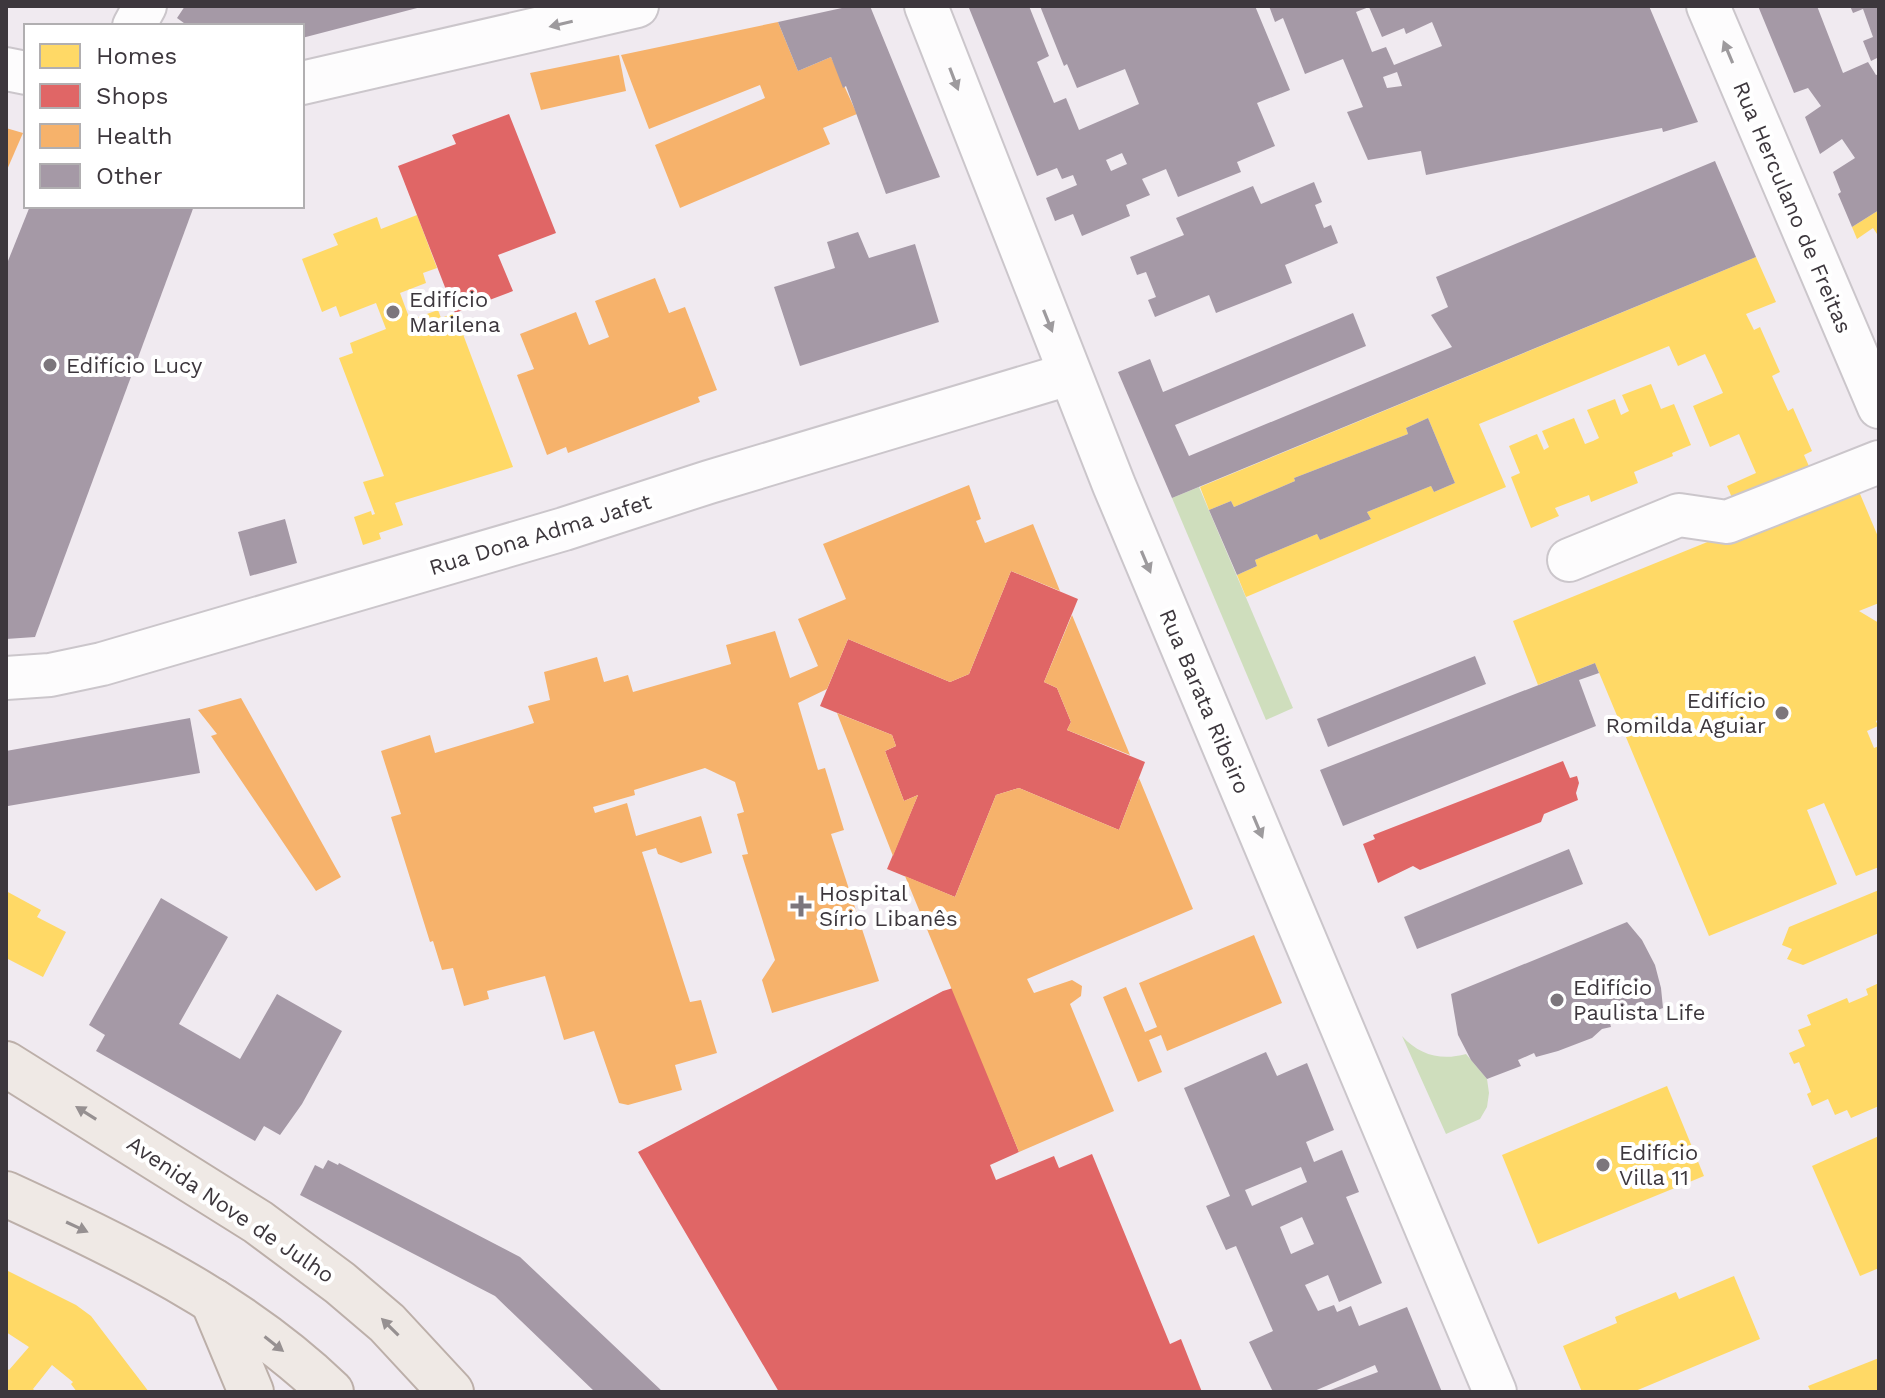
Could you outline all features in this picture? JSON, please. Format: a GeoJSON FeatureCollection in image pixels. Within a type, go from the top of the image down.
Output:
{"type":"FeatureCollection","features":[{"type":"Feature","properties":{"kind":"main road","name":"Avenida Nove de Julho"},"geometry":{"type":"LineString","coordinates":[[6,1064],[258,1222],[340,1283],[459,1389]]}},
{"type":"Feature","properties":{"kind":"main road"},"geometry":{"type":"LineString","coordinates":[[6,1194],[120,1247],[213,1301],[266,1338],[331,1392]]}},
{"type":"Feature","properties":{"kind":"main road"},"geometry":{"type":"LineString","coordinates":[[213,1301],[251,1392]]}},
{"type":"Feature","properties":{"kind":"street"},"geometry":{"type":"LineString","coordinates":[[135,24],[145,6]]}},
{"type":"Feature","properties":{"kind":"street"},"geometry":{"type":"LineString","coordinates":[[304,83],[637,6]]}},
{"type":"Feature","properties":{"kind":"street","name":"Rua Barata Ribeiro"},"geometry":{"type":"LineString","coordinates":[[926,6],[1126,513],[1495,1392]]}},
{"type":"Feature","properties":{"kind":"street","name":"Rua Herculano de Freitas"},"geometry":{"type":"LineString","coordinates":[[1708,6],[1879,407]]}},
{"type":"Feature","properties":{"kind":"street","name":"Rua Dona Adma Jafet"},"geometry":{"type":"LineString","coordinates":[[6,678],[50,675],[102,664],[564,529],[1069,374]]}},
{"type":"Feature","properties":{"kind":"street"},"geometry":{"type":"LineString","coordinates":[[1569,560],[1679,515],[1727,522],[1879,462]]}},
{"type":"Feature","properties":{"kind":"green space"},"geometry":{"type":"Polygon","coordinates":[[[1199,487],[1293,708],[1266,720],[1172,498],[1199,487]]]}},
{"type":"Feature","properties":{"kind":"green space"},"geometry":{"type":"Polygon","coordinates":[[[1402,1036],[1431,1055],[1448,1057],[1466,1054],[1487,1079],[1487,1107],[1480,1119],[1446,1134],[1402,1036]]]}},
{"type":"Feature","properties":{"kind":"building: Homes"},"geometry":{"type":"Polygon","coordinates":[[[1879,210],[1879,237],[1873,228],[1857,239],[1852,227],[1879,210]]]}},
{"type":"Feature","properties":{"kind":"building: Homes"},"geometry":{"type":"Polygon","coordinates":[[[417,215],[437,268],[423,273],[426,283],[400,293],[410,320],[438,310],[441,318],[455,313],[513,467],[395,503],[403,525],[379,533],[381,539],[363,545],[354,517],[371,511],[372,515],[375,514],[363,482],[384,476],[339,358],[353,353],[350,343],[386,329],[376,303],[340,317],[336,306],[322,312],[302,259],[338,245],[333,234],[377,217],[381,229],[417,215]]]}},
{"type":"Feature","properties":{"kind":"building: Homes"},"geometry":{"type":"Polygon","coordinates":[[[1756,257],[1776,302],[1746,314],[1754,330],[1760,327],[1780,372],[1772,376],[1788,411],[1793,408],[1812,451],[1804,455],[1812,473],[1736,507],[1727,486],[1756,473],[1739,434],[1710,447],[1693,406],[1723,393],[1705,354],[1678,366],[1669,346],[1479,424],[1506,487],[1246,597],[1237,575],[1257,566],[1255,560],[1317,534],[1320,540],[1371,519],[1367,512],[1431,486],[1434,492],[1455,483],[1428,418],[1406,428],[1408,434],[1294,478],[1295,481],[1234,507],[1231,501],[1209,510],[1200,487],[1756,257]]]}},
{"type":"Feature","properties":{"kind":"building: Homes"},"geometry":{"type":"Polygon","coordinates":[[[1651,384],[1661,409],[1674,404],[1691,445],[1634,472],[1638,483],[1591,502],[1589,495],[1555,508],[1559,516],[1531,528],[1511,477],[1520,473],[1509,446],[1537,434],[1544,450],[1549,447],[1542,431],[1574,418],[1585,444],[1593,441],[1599,438],[1587,410],[1615,399],[1621,415],[1629,411],[1622,395],[1651,384]]]}},
{"type":"Feature","properties":{"kind":"building: Homes"},"geometry":{"type":"Polygon","coordinates":[[[1855,482],[1879,539],[1879,603],[1859,611],[1879,623],[1879,719],[1876,721],[1878,726],[1867,731],[1874,748],[1879,746],[1879,867],[1856,876],[1824,803],[1807,810],[1837,884],[1709,936],[1595,663],[1538,685],[1513,621],[1855,482]]]}},
{"type":"Feature","properties":{"kind":"building: Homes"},"geometry":{"type":"Polygon","coordinates":[[[1879,890],[1879,933],[1803,965],[1787,959],[1792,949],[1782,945],[1789,927],[1879,890]]]}},
{"type":"Feature","properties":{"kind":"building: Homes"},"geometry":{"type":"Polygon","coordinates":[[[6,891],[41,910],[37,917],[66,932],[43,977],[6,958],[6,891]]]}},
{"type":"Feature","properties":{"kind":"building: Homes"},"geometry":{"type":"Polygon","coordinates":[[[1879,983],[1879,1106],[1851,1118],[1847,1110],[1835,1115],[1828,1099],[1812,1106],[1807,1094],[1811,1092],[1799,1062],[1794,1064],[1789,1053],[1805,1046],[1798,1030],[1811,1025],[1807,1015],[1847,998],[1849,1003],[1868,995],[1866,989],[1879,983]]]}},
{"type":"Feature","properties":{"kind":"building: Homes","name":"Edifício Villa 11"},"geometry":{"type":"Polygon","coordinates":[[[1667,1086],[1704,1176],[1538,1244],[1502,1155],[1667,1086]]]}},
{"type":"Feature","properties":{"kind":"building: Homes"},"geometry":{"type":"Polygon","coordinates":[[[1879,1136],[1879,1268],[1860,1276],[1812,1166],[1879,1136]]]}},
{"type":"Feature","properties":{"kind":"building: Homes"},"geometry":{"type":"Polygon","coordinates":[[[6,1270],[76,1305],[91,1316],[149,1392],[77,1392],[71,1384],[73,1382],[52,1365],[33,1389],[36,1392],[6,1392],[6,1368],[9,1370],[29,1347],[6,1332],[6,1270]]]}},
{"type":"Feature","properties":{"kind":"building: Homes"},"geometry":{"type":"Polygon","coordinates":[[[1734,1276],[1760,1339],[1633,1392],[1582,1392],[1563,1346],[1617,1323],[1615,1317],[1676,1292],[1679,1299],[1734,1276]]]}},
{"type":"Feature","properties":{"kind":"building: Homes"},"geometry":{"type":"Polygon","coordinates":[[[1879,1358],[1879,1392],[1811,1392],[1808,1386],[1879,1358]]]}},
{"type":"Feature","properties":{"kind":"building: Shops"},"geometry":{"type":"Polygon","coordinates":[[[509,114],[556,233],[498,255],[513,291],[455,313],[398,166],[456,144],[452,135],[509,114]]]}},
{"type":"Feature","properties":{"kind":"building: Shops"},"geometry":{"type":"Polygon","coordinates":[[[1011,571],[1078,599],[1044,682],[1057,688],[1071,722],[1067,730],[1145,762],[1119,830],[1019,788],[996,795],[955,897],[887,869],[918,795],[904,801],[885,751],[896,746],[892,735],[820,706],[848,639],[950,682],[969,674],[1011,571]]]}},
{"type":"Feature","properties":{"kind":"building: Shops"},"geometry":{"type":"Polygon","coordinates":[[[1563,761],[1570,778],[1577,776],[1578,800],[1544,814],[1541,822],[1420,870],[1413,866],[1378,883],[1363,844],[1375,839],[1373,835],[1563,761]]]}},
{"type":"Feature","properties":{"kind":"building: Shops"},"geometry":{"type":"Polygon","coordinates":[[[953,988],[1019,1152],[990,1165],[996,1180],[1054,1156],[1059,1168],[1092,1154],[1170,1344],[1181,1339],[1202,1392],[779,1392],[638,1152],[953,988]]]}},
{"type":"Feature","properties":{"kind":"building: Health"},"geometry":{"type":"Polygon","coordinates":[[[778,22],[798,71],[831,57],[857,114],[823,128],[830,144],[680,208],[655,145],[765,98],[760,85],[649,129],[621,55],[778,22]]]}},
{"type":"Feature","properties":{"kind":"building: Health"},"geometry":{"type":"Polygon","coordinates":[[[619,55],[626,91],[541,110],[530,73],[619,55]]]}},
{"type":"Feature","properties":{"kind":"building: Health"},"geometry":{"type":"Polygon","coordinates":[[[6,128],[23,133],[6,172],[6,128]]]}},
{"type":"Feature","properties":{"kind":"building: Health"},"geometry":{"type":"Polygon","coordinates":[[[655,278],[669,313],[685,307],[717,390],[698,397],[700,402],[568,453],[566,447],[547,455],[517,375],[534,369],[520,334],[576,312],[589,345],[609,337],[595,301],[655,278]]]}},
{"type":"Feature","properties":{"kind":"building: Health"},"geometry":{"type":"Polygon","coordinates":[[[969,485],[981,519],[976,521],[985,543],[1033,524],[1060,591],[1011,571],[969,674],[950,682],[848,639],[827,689],[798,703],[818,770],[825,768],[844,830],[831,834],[879,981],[772,1013],[762,980],[775,960],[742,855],[748,854],[737,814],[744,812],[735,782],[705,768],[634,790],[635,795],[593,807],[595,813],[627,803],[636,836],[701,816],[712,853],[681,863],[658,854],[656,848],[642,852],[690,1002],[701,1000],[717,1053],[675,1065],[682,1090],[628,1105],[619,1103],[594,1031],[564,1040],[545,976],[487,991],[489,999],[464,1006],[453,968],[442,970],[433,941],[430,942],[391,817],[401,814],[381,751],[430,735],[435,753],[534,723],[528,706],[550,700],[544,672],[597,657],[604,682],[628,675],[633,692],[731,664],[726,645],[775,631],[790,678],[818,666],[798,619],[846,599],[823,544],[969,485]]]}},
{"type":"Feature","properties":{"kind":"building: Health"},"geometry":{"type":"Polygon","coordinates":[[[1072,615],[1130,755],[1067,730],[1071,722],[1057,688],[1044,682],[1072,615]]]}},
{"type":"Feature","properties":{"kind":"building: Health"},"geometry":{"type":"Polygon","coordinates":[[[241,698],[341,877],[316,891],[211,736],[217,734],[198,710],[241,698]]]}},
{"type":"Feature","properties":{"kind":"building: Health"},"geometry":{"type":"Polygon","coordinates":[[[837,713],[892,735],[896,746],[885,751],[904,801],[918,795],[893,856],[837,713]]]}},
{"type":"Feature","properties":{"kind":"building: Health"},"geometry":{"type":"Polygon","coordinates":[[[1139,778],[1193,909],[1027,979],[1034,993],[1072,980],[1082,986],[1081,996],[1070,1004],[1114,1111],[1019,1152],[905,876],[955,897],[996,795],[1019,788],[1119,830],[1139,778]]]}},
{"type":"Feature","properties":{"kind":"building: Health"},"geometry":{"type":"Polygon","coordinates":[[[1254,935],[1282,1003],[1167,1051],[1161,1035],[1149,1040],[1162,1072],[1138,1082],[1103,997],[1126,987],[1145,1032],[1157,1027],[1139,983],[1254,935]]]}},
{"type":"Feature","properties":{"kind":"building: Other"},"geometry":{"type":"Polygon","coordinates":[[[185,6],[421,6],[304,37],[304,24],[185,24],[177,18],[185,6]]]}},
{"type":"Feature","properties":{"kind":"building: Other"},"geometry":{"type":"Polygon","coordinates":[[[851,6],[870,6],[940,177],[886,194],[846,86],[843,88],[831,57],[798,71],[778,22],[851,6]]]}},
{"type":"Feature","properties":{"kind":"building: Other"},"geometry":{"type":"Polygon","coordinates":[[[1029,6],[1049,56],[1037,62],[1054,103],[1066,98],[1079,130],[1139,104],[1125,69],[1077,88],[1067,64],[1064,66],[1040,6],[1255,6],[1290,90],[1257,103],[1275,146],[1237,162],[1241,172],[1178,197],[1166,169],[1142,179],[1150,195],[1126,205],[1130,216],[1082,236],[1073,214],[1055,221],[1046,198],[1077,185],[1073,175],[1062,179],[1057,168],[1037,176],[969,8],[1029,6]],[[1122,153],[1106,160],[1111,171],[1127,164],[1122,153]]]}},
{"type":"Feature","properties":{"kind":"building: Other"},"geometry":{"type":"Polygon","coordinates":[[[1269,6],[1649,6],[1698,122],[1663,132],[1662,128],[1426,175],[1421,151],[1368,160],[1347,112],[1363,107],[1343,59],[1305,74],[1283,18],[1275,22],[1269,6]],[[1369,7],[1356,12],[1372,52],[1386,47],[1394,65],[1442,46],[1432,22],[1406,34],[1404,28],[1382,37],[1369,7]],[[1397,72],[1383,77],[1387,88],[1402,86],[1397,72]]]}},
{"type":"Feature","properties":{"kind":"building: Other"},"geometry":{"type":"Polygon","coordinates":[[[1758,6],[1817,6],[1843,73],[1868,62],[1876,75],[1879,74],[1879,210],[1852,227],[1838,194],[1841,192],[1833,172],[1855,158],[1842,139],[1820,154],[1805,117],[1821,106],[1808,88],[1794,93],[1758,6]]]}},
{"type":"Feature","properties":{"kind":"building: Other"},"geometry":{"type":"Polygon","coordinates":[[[1850,6],[1879,6],[1879,57],[1871,61],[1863,41],[1873,37],[1863,9],[1853,13],[1850,6]]]}},
{"type":"Feature","properties":{"kind":"building: Other"},"geometry":{"type":"Polygon","coordinates":[[[1715,161],[1756,257],[1172,498],[1118,372],[1150,359],[1163,392],[1353,313],[1366,346],[1175,425],[1189,456],[1452,347],[1431,315],[1448,307],[1436,277],[1715,161]]]}},
{"type":"Feature","properties":{"kind":"building: Other"},"geometry":{"type":"Polygon","coordinates":[[[1314,182],[1322,202],[1315,205],[1324,228],[1331,225],[1338,243],[1285,265],[1292,283],[1216,313],[1209,295],[1155,317],[1148,300],[1156,297],[1146,272],[1137,275],[1130,257],[1184,235],[1176,218],[1253,186],[1261,204],[1314,182]]]}},
{"type":"Feature","properties":{"kind":"building: Other"},"geometry":{"type":"Polygon","coordinates":[[[29,208],[193,208],[35,637],[6,639],[6,266],[29,208]]]}},
{"type":"Feature","properties":{"kind":"building: Other"},"geometry":{"type":"Polygon","coordinates":[[[858,232],[869,258],[915,244],[939,322],[800,366],[774,287],[835,268],[827,242],[858,232]]]}},
{"type":"Feature","properties":{"kind":"building: Other"},"geometry":{"type":"Polygon","coordinates":[[[1428,418],[1455,483],[1434,492],[1431,486],[1367,512],[1371,519],[1320,540],[1317,534],[1255,560],[1257,566],[1237,575],[1209,510],[1231,501],[1234,507],[1295,481],[1294,478],[1408,434],[1406,428],[1428,418]]]}},
{"type":"Feature","properties":{"kind":"building: Other"},"geometry":{"type":"Polygon","coordinates":[[[285,519],[297,563],[250,576],[238,532],[285,519]]]}},
{"type":"Feature","properties":{"kind":"building: Other"},"geometry":{"type":"Polygon","coordinates":[[[1475,656],[1486,684],[1328,747],[1317,719],[1475,656]]]}},
{"type":"Feature","properties":{"kind":"building: Other"},"geometry":{"type":"Polygon","coordinates":[[[1595,663],[1599,673],[1579,680],[1596,726],[1343,826],[1320,770],[1595,663]]]}},
{"type":"Feature","properties":{"kind":"building: Other"},"geometry":{"type":"Polygon","coordinates":[[[190,718],[200,773],[8,806],[6,751],[190,718]]]}},
{"type":"Feature","properties":{"kind":"building: Other"},"geometry":{"type":"Polygon","coordinates":[[[1569,849],[1583,884],[1417,949],[1404,917],[1569,849]]]}},
{"type":"Feature","properties":{"kind":"building: Other"},"geometry":{"type":"Polygon","coordinates":[[[161,898],[228,937],[179,1024],[240,1059],[277,994],[342,1031],[302,1104],[280,1135],[264,1126],[255,1141],[96,1051],[105,1035],[89,1025],[161,898]]]}},
{"type":"Feature","properties":{"kind":"building: Other","name":"Edifício Paulista Life"},"geometry":{"type":"Polygon","coordinates":[[[1627,922],[1642,940],[1655,965],[1663,1008],[1628,1021],[1626,1017],[1610,1023],[1611,1027],[1602,1029],[1592,1038],[1558,1051],[1536,1057],[1534,1053],[1518,1060],[1521,1066],[1487,1079],[1471,1060],[1458,1035],[1451,994],[1627,922]]]}},
{"type":"Feature","properties":{"kind":"building: Other"},"geometry":{"type":"Polygon","coordinates":[[[1266,1052],[1277,1076],[1307,1063],[1334,1130],[1306,1142],[1314,1162],[1342,1150],[1359,1192],[1346,1197],[1382,1283],[1339,1302],[1328,1275],[1305,1285],[1318,1311],[1334,1305],[1337,1312],[1351,1306],[1359,1326],[1407,1307],[1442,1392],[1325,1392],[1378,1372],[1375,1365],[1312,1392],[1273,1392],[1249,1342],[1273,1331],[1236,1246],[1226,1250],[1206,1206],[1230,1196],[1184,1088],[1266,1052]],[[1301,1167],[1245,1190],[1252,1206],[1307,1182],[1301,1167]],[[1302,1217],[1280,1227],[1291,1254],[1314,1244],[1302,1217]]]}},
{"type":"Feature","properties":{"kind":"building: Other"},"geometry":{"type":"Polygon","coordinates":[[[328,1160],[520,1257],[663,1392],[595,1392],[495,1296],[300,1195],[315,1165],[323,1169],[328,1160]]]}},
{"type":"Feature","properties":{"kind":"place","name":"Edifício Marilena"},"geometry":{"type":"Point","coordinates":[393,312]}},
{"type":"Feature","properties":{"kind":"place","name":"Edifício Lucy"},"geometry":{"type":"Point","coordinates":[50,365]}},
{"type":"Feature","properties":{"kind":"place","name":"Edifício Romilda Aguiar"},"geometry":{"type":"Point","coordinates":[1782,713]}},
{"type":"Feature","properties":{"kind":"place","name":"Hospital Sírio Libanês"},"geometry":{"type":"Point","coordinates":[801,906]}},
{"type":"Feature","properties":{"kind":"place","name":"Edifício Paulista Life"},"geometry":{"type":"Point","coordinates":[1557,1000]}},
{"type":"Feature","properties":{"kind":"place","name":"Edifício Villa 11"},"geometry":{"type":"Point","coordinates":[1603,1165]}}]}
